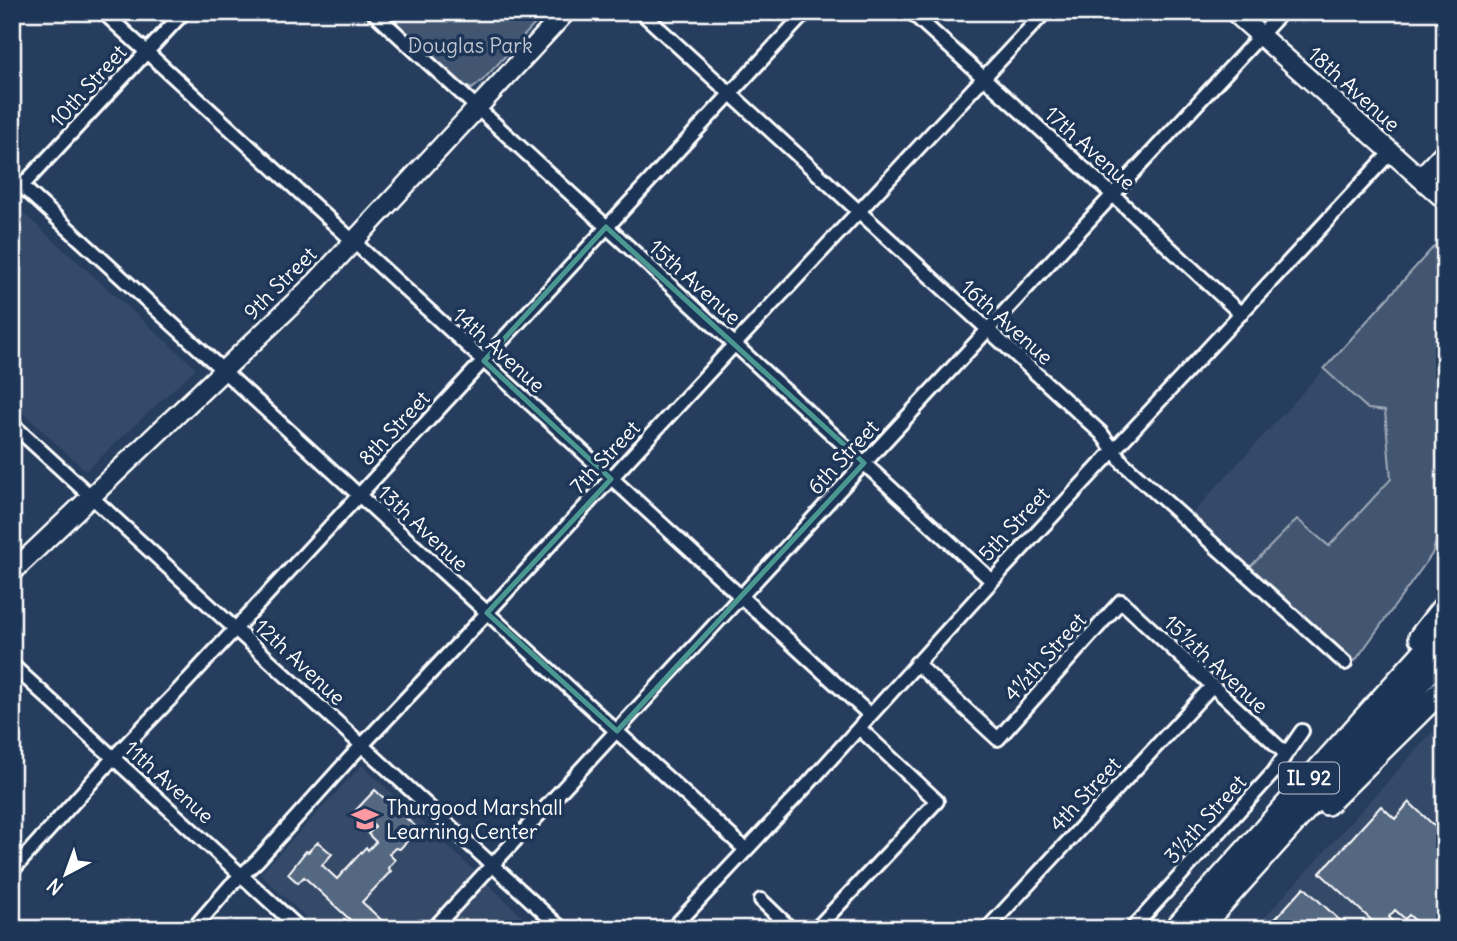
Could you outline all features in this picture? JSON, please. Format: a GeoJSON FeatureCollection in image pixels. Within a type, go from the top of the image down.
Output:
{"type":"FeatureCollection","features":[{"type":"Feature","properties":{"kind":"highway"},"geometry":{"type":"LineString","coordinates":[[1335,749],[1390,673],[1445,605]]}},
{"type":"Feature","properties":{"kind":"highway","name":"IL 92"},"geometry":{"type":"LineString","coordinates":[[1175,929],[1445,628]]}},
{"type":"Feature","properties":{"kind":"highway","name":"IL 92"},"geometry":{"type":"LineString","coordinates":[[1199,929],[1445,654]]}},
{"type":"Feature","properties":{"kind":"highway"},"geometry":{"type":"LineString","coordinates":[[1238,885],[1315,816],[1445,687]]}},
{"type":"Feature","properties":{"kind":"street","name":"14th Avenue"},"geometry":{"type":"LineString","coordinates":[[103,12],[870,715]]}},
{"type":"Feature","properties":{"kind":"street","name":"10th Street"},"geometry":{"type":"LineString","coordinates":[[17,181],[184,12]]}},
{"type":"Feature","properties":{"kind":"street","name":"15th Avenue"},"geometry":{"type":"LineString","coordinates":[[373,12],[992,581]]}},
{"type":"Feature","properties":{"kind":"street","name":"9th Street"},"geometry":{"type":"LineString","coordinates":[[12,572],[289,308],[566,12]]}},
{"type":"Feature","properties":{"kind":"street","name":"16th Avenue"},"geometry":{"type":"LineString","coordinates":[[640,12],[1101,433],[1123,463],[1345,663]]}},
{"type":"Feature","properties":{"kind":"street","name":"8th Street"},"geometry":{"type":"LineString","coordinates":[[12,871],[114,757],[806,12]]}},
{"type":"Feature","properties":{"kind":"street","name":"17th Avenue"},"geometry":{"type":"LineString","coordinates":[[911,12],[1241,314]]}},
{"type":"Feature","properties":{"kind":"street","name":"7th Street"},"geometry":{"type":"LineString","coordinates":[[193,929],[1045,12]]}},
{"type":"Feature","properties":{"kind":"street","name":"18th Avenue"},"geometry":{"type":"LineString","coordinates":[[1234,12],[1445,200]]}},
{"type":"Feature","properties":{"kind":"street","name":"6th Street"},"geometry":{"type":"LineString","coordinates":[[433,929],[1282,12]]}},
{"type":"Feature","properties":{"kind":"street","name":"5th Street"},"geometry":{"type":"LineString","coordinates":[[673,929],[1391,152]]}},
{"type":"Feature","properties":{"kind":"street"},"geometry":{"type":"LineString","coordinates":[[1420,178],[1445,152]]}},
{"type":"Feature","properties":{"kind":"street","name":"13th Avenue"},"geometry":{"type":"LineString","coordinates":[[17,181],[746,850]]}},
{"type":"Feature","properties":{"kind":"street","name":"12th Avenue"},"geometry":{"type":"LineString","coordinates":[[12,424],[562,929]]}},
{"type":"Feature","properties":{"kind":"street","name":"4½th Street"},"geometry":{"type":"LineString","coordinates":[[916,663],[998,739],[1121,601]]}},
{"type":"Feature","properties":{"kind":"street","name":"15½th Avenue"},"geometry":{"type":"LineString","coordinates":[[1121,601],[1286,754]]}},
{"type":"Feature","properties":{"kind":"street","name":"11th Avenue"},"geometry":{"type":"LineString","coordinates":[[12,665],[300,929]]}},
{"type":"Feature","properties":{"kind":"street","name":"4th Street"},"geometry":{"type":"LineString","coordinates":[[987,929],[1212,686]]}},
{"type":"Feature","properties":{"kind":"street"},"geometry":{"type":"LineString","coordinates":[[816,929],[937,801],[859,728]]}},
{"type":"Feature","properties":{"kind":"street","name":"3½th Street"},"geometry":{"type":"LineString","coordinates":[[1132,929],[1224,828],[1302,731]]}},
{"type":"Feature","properties":{"kind":"street"},"geometry":{"type":"LineString","coordinates":[[761,900],[791,929]]}},
{"type":"Feature","properties":{"kind":"highlighted area"},"geometry":{"type":"Polygon","coordinates":[[[606,227],[864,463],[617,731],[487,613],[611,479],[484,361],[606,227]]]}},
{"type":"Feature","properties":{"kind":"shaded area"},"geometry":{"type":"Polygon","coordinates":[[[12,203],[196,368],[86,471],[12,403],[12,203]]]}},
{"type":"Feature","properties":{"kind":"shaded area"},"geometry":{"type":"Polygon","coordinates":[[[1324,369],[1368,409],[1385,411],[1391,479],[1329,546],[1297,519],[1249,568],[1190,516],[1324,369]]]}},
{"type":"Feature","properties":{"kind":"shaded area"},"geometry":{"type":"Polygon","coordinates":[[[1445,718],[1445,929],[1254,929],[1445,718]]]}},
{"type":"Feature","properties":{"kind":"shaded area","name":"Thurgood Marshall Learning Center"},"geometry":{"type":"Polygon","coordinates":[[[362,765],[536,929],[441,929],[430,919],[421,929],[318,929],[260,874],[362,765]]]}},
{"type":"Feature","properties":{"kind":"green space","name":"Douglas Park"},"geometry":{"type":"Polygon","coordinates":[[[383,12],[546,12],[472,89],[462,84],[383,12]]]}},
{"type":"Feature","properties":{"kind":"green space"},"geometry":{"type":"Polygon","coordinates":[[[1445,234],[1445,514],[1432,554],[1355,661],[1249,568],[1297,519],[1329,546],[1391,479],[1385,411],[1368,409],[1324,369],[1445,234]]]}},
{"type":"Feature","properties":{"kind":"building"},"geometry":{"type":"Polygon","coordinates":[[[375,790],[416,827],[416,831],[400,849],[395,848],[389,854],[395,860],[388,868],[391,871],[362,902],[391,929],[360,929],[304,877],[298,883],[288,874],[306,851],[318,842],[332,854],[322,865],[337,879],[366,847],[368,850],[376,842],[368,834],[375,827],[356,810],[375,790]]]}},
{"type":"Feature","properties":{"kind":"building"},"geometry":{"type":"Polygon","coordinates":[[[1409,802],[1445,836],[1445,929],[1419,929],[1421,926],[1409,915],[1405,919],[1395,910],[1389,917],[1399,927],[1381,929],[1320,873],[1381,806],[1395,819],[1409,802]]]}},
{"type":"Feature","properties":{"kind":"building"},"geometry":{"type":"Polygon","coordinates":[[[1304,887],[1349,929],[1266,929],[1304,887]]]}},
{"type":"Feature","properties":{"kind":"place","name":"Thurgood Marshall Learning Center"},"geometry":{"type":"Point","coordinates":[365,819]}}]}
